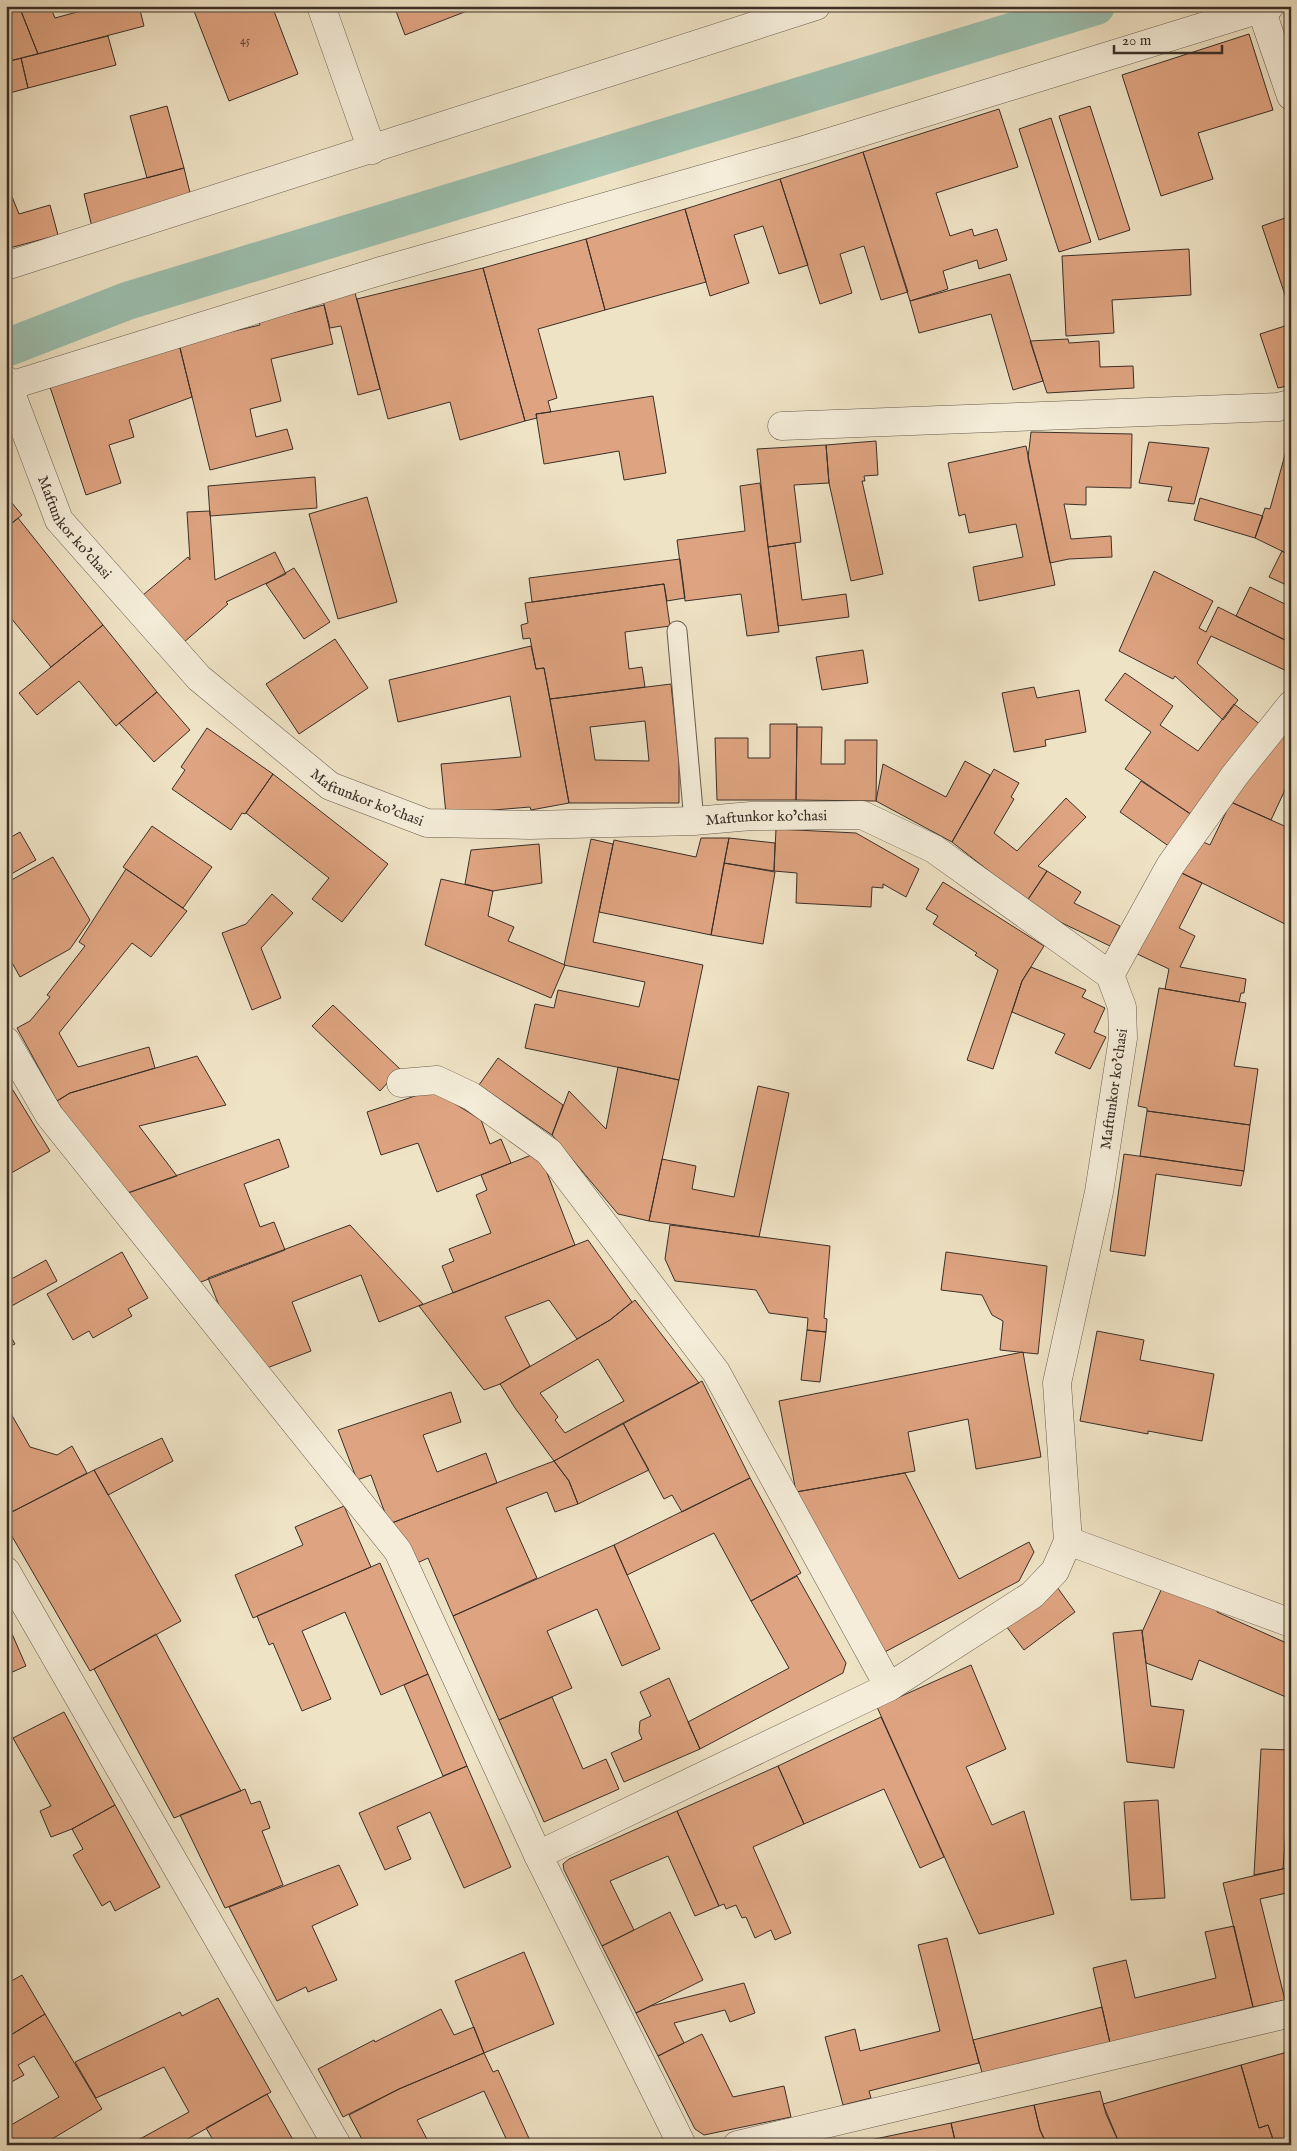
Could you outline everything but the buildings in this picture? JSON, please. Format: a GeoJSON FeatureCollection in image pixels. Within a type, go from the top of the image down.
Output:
{"type":"FeatureCollection","features":[{"type":"Feature","properties":{"kind":"street"},"geometry":{"type":"LineString","coordinates":[[321,6],[372,150]]}},
{"type":"Feature","properties":{"kind":"street"},"geometry":{"type":"LineString","coordinates":[[6,266],[816,6]]}},
{"type":"Feature","properties":{"kind":"street"},"geometry":{"type":"LineString","coordinates":[[7,384],[378,272],[804,150],[1265,8],[1291,96]]}},
{"type":"Feature","properties":{"kind":"street","name":"Maftunkor ko’chasi"},"geometry":{"type":"LineString","coordinates":[[7,384],[59,520],[199,678],[330,786],[427,823],[530,825],[694,821],[751,816],[862,815],[934,849],[1110,975],[1122,1007],[1123,1038],[1099,1192],[1057,1383],[1068,1541]]}},
{"type":"Feature","properties":{"kind":"street"},"geometry":{"type":"LineString","coordinates":[[782,426],[1258,408],[1291,404]]}},
{"type":"Feature","properties":{"kind":"street"},"geometry":{"type":"LineString","coordinates":[[1110,975],[1170,866],[1235,775],[1291,705]]}},
{"type":"Feature","properties":{"kind":"street"},"geometry":{"type":"LineString","coordinates":[[6,1041],[49,1115],[398,1551],[538,1855],[682,2145]]}},
{"type":"Feature","properties":{"kind":"street"},"geometry":{"type":"LineString","coordinates":[[401,1083],[436,1080],[471,1096],[549,1152],[716,1372],[889,1688]]}},
{"type":"Feature","properties":{"kind":"street"},"geometry":{"type":"LineString","coordinates":[[538,1855],[889,1688],[1032,1594],[1055,1571],[1068,1541],[1291,1623]]}},
{"type":"Feature","properties":{"kind":"street"},"geometry":{"type":"LineString","coordinates":[[6,1571],[337,2145]]}},
{"type":"Feature","properties":{"kind":"street"},"geometry":{"type":"LineString","coordinates":[[737,2145],[1291,2013]]}},
{"type":"Feature","properties":{"kind":"lane"},"geometry":{"type":"LineString","coordinates":[[677,631],[694,821]]}},
{"type":"Feature","properties":{"kind":"waterway"},"geometry":{"type":"LineString","coordinates":[[6,348],[127,301],[1096,6]]}}]}
